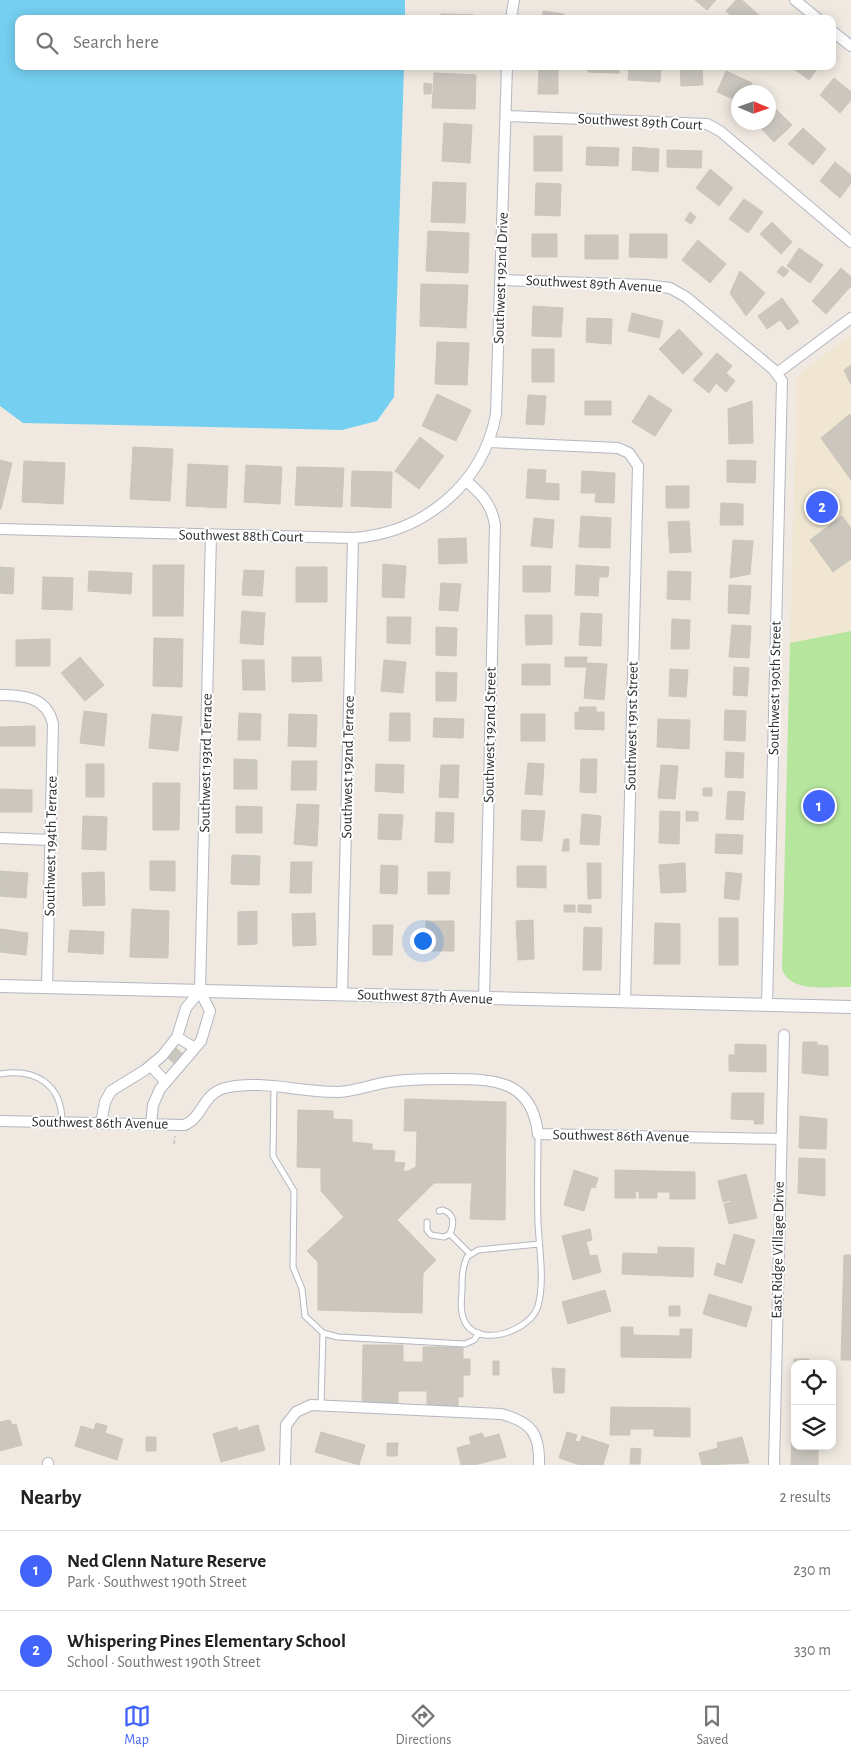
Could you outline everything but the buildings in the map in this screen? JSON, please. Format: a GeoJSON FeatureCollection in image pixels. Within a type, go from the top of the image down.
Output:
{"type":"FeatureCollection","features":[{"type":"Feature","properties":{"kind":"street"},"geometry":{"type":"LineString","coordinates":[[512,15],[514,0]]}},
{"type":"Feature","properties":{"kind":"street"},"geometry":{"type":"LineString","coordinates":[[795,0],[813,15]]}},
{"type":"Feature","properties":{"kind":"street"},"geometry":{"type":"LineString","coordinates":[[836,34],[851,46]]}},
{"type":"Feature","properties":{"kind":"street","name":"Southwest 192nd Drive"},"geometry":{"type":"LineString","coordinates":[[466,482],[482,458],[489,442],[497,402],[508,70]]}},
{"type":"Feature","properties":{"kind":"street","name":"Southwest 89th Court"},"geometry":{"type":"LineString","coordinates":[[506,116],[707,124],[725,135],[851,242]]}},
{"type":"Feature","properties":{"kind":"street","name":"Southwest 89th Avenue"},"geometry":{"type":"LineString","coordinates":[[501,280],[646,284],[670,288],[686,296],[777,373]]}},
{"type":"Feature","properties":{"kind":"street"},"geometry":{"type":"LineString","coordinates":[[777,373],[851,318]]}},
{"type":"Feature","properties":{"kind":"street","name":"Southwest 190th Street"},"geometry":{"type":"LineString","coordinates":[[766,1005],[783,388],[777,373]]}},
{"type":"Feature","properties":{"kind":"street","name":"Southwest 191st Street"},"geometry":{"type":"LineString","coordinates":[[489,442],[613,447],[629,453],[636,461],[638,472],[625,1002]]}},
{"type":"Feature","properties":{"kind":"street","name":"Southwest 88th Court"},"geometry":{"type":"LineString","coordinates":[[0,529],[211,536],[353,538],[376,536],[414,522],[440,506],[466,482]]}},
{"type":"Feature","properties":{"kind":"street","name":"Southwest 192nd Street"},"geometry":{"type":"LineString","coordinates":[[466,482],[488,502],[495,525],[484,999]]}},
{"type":"Feature","properties":{"kind":"street","name":"Southwest 193rd Terrace"},"geometry":{"type":"LineString","coordinates":[[200,990],[211,536]]}},
{"type":"Feature","properties":{"kind":"street","name":"Southwest 192nd Terrace"},"geometry":{"type":"LineString","coordinates":[[342,995],[353,538]]}},
{"type":"Feature","properties":{"kind":"street","name":"Southwest 194th Terrace"},"geometry":{"type":"LineString","coordinates":[[0,694],[24,696],[37,700],[46,707],[52,718],[54,731],[47,987]]}},
{"type":"Feature","properties":{"kind":"street"},"geometry":{"type":"LineString","coordinates":[[0,838],[51,840]]}},
{"type":"Feature","properties":{"kind":"street","name":"Southwest 87th Avenue"},"geometry":{"type":"LineString","coordinates":[[0,986],[851,1007]]}},
{"type":"Feature","properties":{"kind":"street"},"geometry":{"type":"LineString","coordinates":[[101,1123],[105,1102],[111,1091],[151,1066],[162,1056],[177,1036],[186,1008],[200,990],[210,1011],[205,1034],[196,1048],[156,1096],[151,1124]]}},
{"type":"Feature","properties":{"kind":"street","name":"East Ridge Village Drive"},"geometry":{"type":"LineString","coordinates":[[774,1465],[784,1035]]}},
{"type":"Feature","properties":{"kind":"street"},"geometry":{"type":"LineString","coordinates":[[177,1036],[196,1048]]}},
{"type":"Feature","properties":{"kind":"street"},"geometry":{"type":"LineString","coordinates":[[151,1066],[166,1082]]}},
{"type":"Feature","properties":{"kind":"street","name":"Southwest 86th Avenue"},"geometry":{"type":"LineString","coordinates":[[0,1120],[151,1124],[188,1123],[197,1115],[208,1098],[219,1090],[246,1086],[338,1092],[413,1079],[496,1081],[512,1087],[525,1098],[537,1121],[538,1134],[781,1139]]}},
{"type":"Feature","properties":{"kind":"street"},"geometry":{"type":"LineString","coordinates":[[285,1465],[285,1432],[289,1419],[300,1410],[321,1405],[375,1410],[494,1412],[523,1422],[531,1429],[537,1438],[539,1465]]}},
{"type":"Feature","properties":{"kind":"lane"},"geometry":{"type":"LineString","coordinates":[[0,1074],[19,1072],[41,1079],[60,1102],[62,1122]]}},
{"type":"Feature","properties":{"kind":"lane"},"geometry":{"type":"LineString","coordinates":[[274,1087],[273,1156],[294,1191],[293,1267],[302,1289],[304,1312],[323,1333],[359,1339],[465,1344],[474,1340],[479,1333]]}},
{"type":"Feature","properties":{"kind":"lane"},"geometry":{"type":"LineString","coordinates":[[538,1134],[540,1290],[538,1305],[533,1316],[510,1332],[488,1335],[479,1333],[466,1324],[461,1306],[464,1263],[470,1254],[478,1250],[539,1244]]}},
{"type":"Feature","properties":{"kind":"lane"},"geometry":{"type":"LineString","coordinates":[[427,1222],[427,1230],[431,1235],[444,1238],[450,1234],[453,1220],[450,1214],[443,1210],[439,1211]]}},
{"type":"Feature","properties":{"kind":"lane"},"geometry":{"type":"LineString","coordinates":[[450,1234],[470,1254]]}},
{"type":"Feature","properties":{"kind":"lane"},"geometry":{"type":"LineString","coordinates":[[321,1405],[323,1333]]}},
{"type":"Feature","properties":{"kind":"path"},"geometry":{"type":"LineString","coordinates":[[174,1144],[175,1136]]}},
{"type":"Feature","properties":{"kind":"shaded area"},"geometry":{"type":"Polygon","coordinates":[[[851,335],[851,631],[790,643],[797,378],[803,371],[851,335]]]}},
{"type":"Feature","properties":{"kind":"green space"},"geometry":{"type":"Polygon","coordinates":[[[851,631],[851,987],[812,987],[793,982],[786,977],[782,969],[790,643],[851,631]]]}},
{"type":"Feature","properties":{"kind":"water"},"geometry":{"type":"Polygon","coordinates":[[[0,0],[405,0],[405,15],[15,15],[15,70],[404,70],[394,397],[377,421],[342,430],[23,423],[0,406],[0,0]]]}},
{"type":"Feature","properties":{"kind":"place","name":"Whispering Pines Elementary School"},"geometry":{"type":"Point","coordinates":[822,507]}},
{"type":"Feature","properties":{"kind":"place","name":"Ned Glenn Nature Reserve"},"geometry":{"type":"Point","coordinates":[819,806]}}]}
